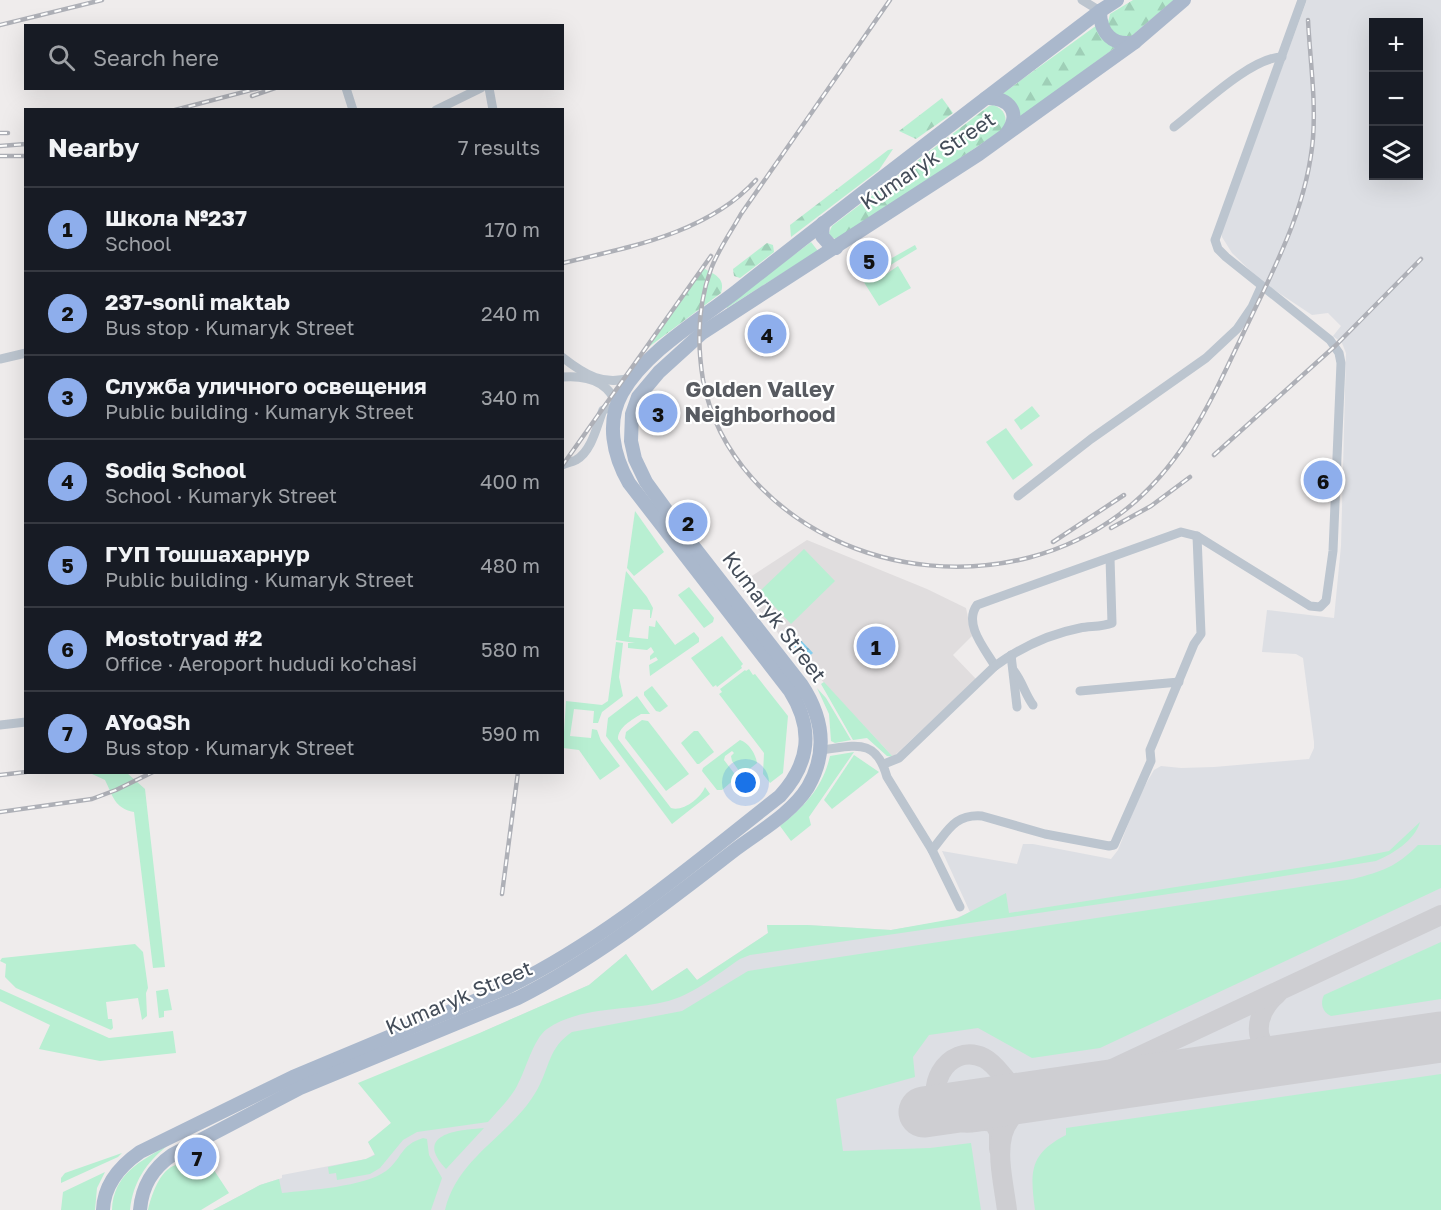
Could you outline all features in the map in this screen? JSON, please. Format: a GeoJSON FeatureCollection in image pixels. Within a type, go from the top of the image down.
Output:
{"type":"FeatureCollection","features":[{"type":"Feature","properties":{"kind":"main road","name":"Kumaryk Street"},"geometry":{"type":"LineString","coordinates":[[104,1210],[110,1182],[126,1163],[140,1152],[281,1082],[341,1064],[518,998],[546,984],[604,948],[798,800],[811,780],[821,750],[821,733],[817,716],[804,689],[740,617],[624,475],[617,458],[613,420],[622,393],[633,377],[659,351],[986,98],[1117,0]]}},
{"type":"Feature","properties":{"kind":"main road","name":"Kumaryk Street"},"geometry":{"type":"LineString","coordinates":[[140,1210],[143,1192],[150,1175],[168,1157],[341,1064],[536,973],[594,938],[689,868],[780,796],[797,774],[805,754],[806,732],[798,704],[646,482],[635,459],[632,441],[632,414],[643,390],[702,333],[836,248],[1006,135],[1135,42],[1184,0]]}},
{"type":"Feature","properties":{"kind":"main road"},"geometry":{"type":"LineString","coordinates":[[1100,11],[1101,24],[1112,40],[1123,44],[1135,42]]}},
{"type":"Feature","properties":{"kind":"main road"},"geometry":{"type":"LineString","coordinates":[[986,98],[1004,100],[1012,109],[1013,123],[1006,135]]}},
{"type":"Feature","properties":{"kind":"main road"},"geometry":{"type":"LineString","coordinates":[[823,223],[824,239],[836,248]]}},
{"type":"Feature","properties":{"kind":"main road"},"geometry":{"type":"LineString","coordinates":[[714,308],[723,319]]}},
{"type":"Feature","properties":{"kind":"main road"},"geometry":{"type":"LineString","coordinates":[[689,868],[697,879]]}},
{"type":"Feature","properties":{"kind":"street"},"geometry":{"type":"LineString","coordinates":[[1082,0],[1100,11]]}},
{"type":"Feature","properties":{"kind":"street"},"geometry":{"type":"LineString","coordinates":[[995,666],[972,623],[972,614],[977,605],[1181,532],[1197,536],[1305,603],[1318,607],[1325,603],[1333,551],[1340,355],[1334,344],[1319,330],[1261,287],[1221,252],[1215,238],[1302,0]]}},
{"type":"Feature","properties":{"kind":"street"},"geometry":{"type":"LineString","coordinates":[[1174,127],[1252,66],[1273,57],[1282,57]]}},
{"type":"Feature","properties":{"kind":"street"},"geometry":{"type":"LineString","coordinates":[[347,90],[352,108]]}},
{"type":"Feature","properties":{"kind":"street"},"geometry":{"type":"LineString","coordinates":[[439,108],[477,90]]}},
{"type":"Feature","properties":{"kind":"street"},"geometry":{"type":"LineString","coordinates":[[489,90],[493,108]]}},
{"type":"Feature","properties":{"kind":"street"},"geometry":{"type":"LineString","coordinates":[[1018,496],[1091,439],[1206,358],[1238,329],[1261,287]]}},
{"type":"Feature","properties":{"kind":"street"},"geometry":{"type":"LineString","coordinates":[[0,359],[24,353]]}},
{"type":"Feature","properties":{"kind":"street"},"geometry":{"type":"LineString","coordinates":[[564,359],[608,390],[617,406],[603,410],[590,445],[578,459],[564,464]]}},
{"type":"Feature","properties":{"kind":"street"},"geometry":{"type":"LineString","coordinates":[[564,377],[615,381],[633,377]]}},
{"type":"Feature","properties":{"kind":"street"},"geometry":{"type":"LineString","coordinates":[[932,850],[956,820],[972,815],[1077,841],[1114,845],[1150,761],[1150,750],[1194,644],[1202,631],[1197,536]]}},
{"type":"Feature","properties":{"kind":"street"},"geometry":{"type":"LineString","coordinates":[[884,764],[899,758],[995,666],[1011,654],[1039,640],[1064,632],[1112,623],[1110,558]]}},
{"type":"Feature","properties":{"kind":"street"},"geometry":{"type":"LineString","coordinates":[[1011,654],[1017,707]]}},
{"type":"Feature","properties":{"kind":"street"},"geometry":{"type":"LineString","coordinates":[[1014,671],[1020,678],[1026,695],[1033,705]]}},
{"type":"Feature","properties":{"kind":"street"},"geometry":{"type":"LineString","coordinates":[[1080,692],[1179,682]]}},
{"type":"Feature","properties":{"kind":"street"},"geometry":{"type":"LineString","coordinates":[[0,725],[24,722]]}},
{"type":"Feature","properties":{"kind":"street"},"geometry":{"type":"LineString","coordinates":[[821,750],[856,746],[876,752],[884,764],[887,777],[932,850],[960,908]]}},
{"type":"Feature","properties":{"kind":"shaded area"},"geometry":{"type":"Polygon","coordinates":[[[1307,0],[1441,0],[1441,1210],[213,1210],[260,1185],[282,1178],[282,1175],[366,1159],[375,1154],[368,1142],[382,1132],[482,1032],[589,985],[626,954],[652,991],[687,968],[697,980],[768,933],[767,925],[891,930],[952,920],[970,912],[942,851],[1017,864],[1023,844],[1033,844],[1111,859],[1118,850],[1140,794],[1154,770],[1161,766],[1214,767],[1309,759],[1314,742],[1303,658],[1296,654],[1262,652],[1267,610],[1334,618],[1341,546],[1346,353],[1342,343],[1333,336],[1341,326],[1328,313],[1312,315],[1261,281],[1232,253],[1222,237],[1222,230],[1307,0]]]}},
{"type":"Feature","properties":{"kind":"shaded area"},"geometry":{"type":"Polygon","coordinates":[[[807,540],[927,589],[966,608],[972,636],[953,655],[976,679],[893,757],[777,632],[738,585],[807,540]]]}},
{"type":"Feature","properties":{"kind":"green space"},"geometry":{"type":"Polygon","coordinates":[[[1133,0],[1174,0],[1129,38],[1112,34],[1108,22],[1110,14],[1133,0]]]}},
{"type":"Feature","properties":{"kind":"green space"},"geometry":{"type":"Polygon","coordinates":[[[1097,25],[1102,39],[1116,47],[1020,118],[1002,94],[1097,25]]]}},
{"type":"Feature","properties":{"kind":"green space"},"geometry":{"type":"Polygon","coordinates":[[[942,98],[953,113],[916,139],[899,131],[942,98]]]}},
{"type":"Feature","properties":{"kind":"green space"},"geometry":{"type":"Polygon","coordinates":[[[993,105],[1004,114],[1005,128],[841,238],[837,240],[830,236],[832,226],[993,105]]]}},
{"type":"Feature","properties":{"kind":"green space"},"geometry":{"type":"Polygon","coordinates":[[[893,149],[879,170],[791,237],[790,225],[888,150],[893,149]]]}},
{"type":"Feature","properties":{"kind":"green space"},"geometry":{"type":"Polygon","coordinates":[[[811,242],[818,251],[727,308],[726,306],[811,242]]]}},
{"type":"Feature","properties":{"kind":"green space"},"geometry":{"type":"Polygon","coordinates":[[[767,243],[773,245],[774,252],[740,278],[734,276],[733,269],[767,243]]]}},
{"type":"Feature","properties":{"kind":"green space"},"geometry":{"type":"Polygon","coordinates":[[[915,245],[917,249],[879,272],[882,277],[898,266],[911,288],[879,306],[860,276],[915,245]]]}},
{"type":"Feature","properties":{"kind":"green space"},"geometry":{"type":"Polygon","coordinates":[[[703,268],[720,280],[721,293],[646,349],[703,268]]]}},
{"type":"Feature","properties":{"kind":"green space"},"geometry":{"type":"Polygon","coordinates":[[[1032,406],[1040,416],[1021,430],[1014,420],[1032,406]]]}},
{"type":"Feature","properties":{"kind":"green space"},"geometry":{"type":"Polygon","coordinates":[[[1006,428],[1033,465],[1013,480],[986,442],[1006,428]]]}},
{"type":"Feature","properties":{"kind":"green space"},"geometry":{"type":"Polygon","coordinates":[[[635,511],[664,552],[634,576],[627,568],[635,511]]]}},
{"type":"Feature","properties":{"kind":"green space"},"geometry":{"type":"Polygon","coordinates":[[[804,549],[835,581],[791,624],[760,591],[804,549]]]}},
{"type":"Feature","properties":{"kind":"green space"},"geometry":{"type":"Polygon","coordinates":[[[626,571],[653,608],[651,618],[650,610],[633,609],[629,637],[648,639],[649,626],[655,627],[656,620],[675,645],[694,632],[699,638],[699,642],[650,676],[649,665],[658,660],[656,657],[650,660],[654,652],[651,647],[647,650],[628,648],[628,643],[635,643],[616,640],[626,571]]]}},
{"type":"Feature","properties":{"kind":"green space"},"geometry":{"type":"Polygon","coordinates":[[[689,587],[714,618],[713,622],[704,628],[678,595],[689,587]]]}},
{"type":"Feature","properties":{"kind":"green space"},"geometry":{"type":"Polygon","coordinates":[[[722,636],[743,664],[742,668],[717,687],[716,685],[713,687],[691,658],[722,636]]]}},
{"type":"Feature","properties":{"kind":"green space"},"geometry":{"type":"Polygon","coordinates":[[[616,642],[623,643],[619,677],[623,696],[602,712],[598,723],[593,723],[594,711],[574,709],[570,736],[591,738],[592,729],[597,730],[601,741],[620,766],[600,780],[579,750],[564,748],[566,701],[602,705],[608,701],[616,642]]]}},
{"type":"Feature","properties":{"kind":"green space"},"geometry":{"type":"Polygon","coordinates":[[[749,669],[788,716],[783,773],[770,783],[763,774],[764,753],[719,694],[722,692],[720,689],[749,669]]]}},
{"type":"Feature","properties":{"kind":"green space"},"geometry":{"type":"Polygon","coordinates":[[[824,682],[893,757],[887,756],[867,738],[853,740],[821,684],[824,682]]]}},
{"type":"Feature","properties":{"kind":"green space"},"geometry":{"type":"Polygon","coordinates":[[[652,686],[668,706],[660,712],[656,711],[644,695],[644,692],[652,686]]]}},
{"type":"Feature","properties":{"kind":"green space"},"geometry":{"type":"Polygon","coordinates":[[[817,688],[826,698],[851,740],[835,743],[831,741],[829,714],[817,688]]]}},
{"type":"Feature","properties":{"kind":"green space"},"geometry":{"type":"Polygon","coordinates":[[[637,696],[650,714],[641,714],[630,721],[620,731],[618,739],[671,808],[681,808],[691,803],[705,787],[710,794],[672,824],[606,736],[608,718],[637,696]]]}},
{"type":"Feature","properties":{"kind":"green space"},"geometry":{"type":"Polygon","coordinates":[[[642,720],[648,721],[689,774],[666,791],[625,738],[626,732],[642,720]]]}},
{"type":"Feature","properties":{"kind":"green space"},"geometry":{"type":"Polygon","coordinates":[[[694,731],[698,731],[714,752],[699,764],[681,743],[694,731]]]}},
{"type":"Feature","properties":{"kind":"green space"},"geometry":{"type":"Polygon","coordinates":[[[740,740],[751,749],[757,763],[742,775],[732,761],[731,756],[734,753],[732,751],[725,756],[724,760],[737,777],[722,790],[717,790],[702,771],[703,768],[740,740]]]}},
{"type":"Feature","properties":{"kind":"green space"},"geometry":{"type":"Polygon","coordinates":[[[854,752],[809,817],[811,825],[791,841],[780,826],[812,795],[823,777],[830,756],[854,752]]]}},
{"type":"Feature","properties":{"kind":"green space"},"geometry":{"type":"Polygon","coordinates":[[[854,755],[879,772],[832,809],[824,800],[854,755]]]}},
{"type":"Feature","properties":{"kind":"green space"},"geometry":{"type":"Polygon","coordinates":[[[92,774],[128,774],[145,789],[165,967],[153,968],[134,812],[118,804],[105,780],[92,774]]]}},
{"type":"Feature","properties":{"kind":"green space"},"geometry":{"type":"Polygon","coordinates":[[[1420,822],[1413,835],[1402,846],[1376,861],[1210,888],[750,955],[740,959],[694,990],[674,999],[650,1005],[574,1016],[560,1022],[542,1034],[514,1091],[488,1122],[417,1132],[403,1140],[380,1168],[370,1174],[337,1180],[336,1173],[329,1174],[328,1167],[375,1155],[368,1142],[391,1123],[358,1083],[589,985],[626,954],[652,991],[687,968],[697,980],[768,933],[767,925],[891,930],[958,918],[1006,893],[1009,913],[1329,863],[1389,851],[1420,822]]]}},
{"type":"Feature","properties":{"kind":"green space"},"geometry":{"type":"Polygon","coordinates":[[[1418,845],[1441,845],[1441,888],[1100,1048],[1032,1058],[978,1028],[929,1035],[913,1057],[915,1077],[836,1099],[843,1151],[930,1148],[971,1143],[981,1210],[445,1210],[461,1175],[526,1106],[537,1090],[554,1051],[572,1032],[682,1011],[748,971],[1353,879],[1388,867],[1418,845]]]}},
{"type":"Feature","properties":{"kind":"green space"},"geometry":{"type":"Polygon","coordinates":[[[1441,942],[1441,999],[1331,1016],[1324,1010],[1322,1004],[1324,995],[1441,942]]]}},
{"type":"Feature","properties":{"kind":"green space"},"geometry":{"type":"Polygon","coordinates":[[[135,944],[143,952],[148,988],[146,993],[147,1016],[142,1020],[138,998],[106,1002],[108,1019],[112,1019],[113,1028],[111,1030],[16,988],[5,977],[6,964],[0,961],[2,958],[135,944]]]}},
{"type":"Feature","properties":{"kind":"green space"},"geometry":{"type":"Polygon","coordinates":[[[0,989],[109,1038],[173,1031],[176,1053],[100,1061],[39,1049],[50,1025],[0,1001],[0,989]]]}},
{"type":"Feature","properties":{"kind":"green space"},"geometry":{"type":"Polygon","coordinates":[[[168,989],[172,1010],[164,1011],[164,1017],[159,1018],[156,991],[168,989]]]}},
{"type":"Feature","properties":{"kind":"green space"},"geometry":{"type":"Polygon","coordinates":[[[1441,1074],[1441,1210],[1035,1210],[1033,1175],[1035,1165],[1045,1149],[1066,1135],[1066,1128],[1441,1074]]]}},
{"type":"Feature","properties":{"kind":"green space"},"geometry":{"type":"Polygon","coordinates":[[[484,1128],[446,1169],[437,1157],[434,1148],[436,1141],[442,1136],[462,1130],[484,1128]]]}},
{"type":"Feature","properties":{"kind":"green space"},"geometry":{"type":"Polygon","coordinates":[[[423,1138],[427,1139],[429,1155],[442,1178],[431,1210],[213,1210],[260,1185],[279,1179],[282,1193],[336,1187],[364,1181],[386,1171],[405,1148],[423,1138]]]}},
{"type":"Feature","properties":{"kind":"green space"},"geometry":{"type":"Polygon","coordinates":[[[167,1146],[147,1166],[137,1182],[130,1210],[112,1210],[117,1187],[123,1178],[147,1157],[167,1146]]]}},
{"type":"Feature","properties":{"kind":"green space"},"geometry":{"type":"Polygon","coordinates":[[[122,1153],[118,1157],[61,1183],[61,1178],[65,1173],[122,1153]]]}},
{"type":"Feature","properties":{"kind":"green space"},"geometry":{"type":"Polygon","coordinates":[[[206,1158],[229,1193],[201,1210],[148,1210],[154,1191],[165,1172],[176,1165],[191,1167],[206,1158]]]}},
{"type":"Feature","properties":{"kind":"green space"},"geometry":{"type":"Polygon","coordinates":[[[105,1172],[97,1188],[95,1210],[61,1210],[63,1192],[105,1172]]]}},
{"type":"Feature","properties":{"kind":"water"},"geometry":{"type":"Polygon","coordinates":[[[795,634],[813,653],[806,659],[788,640],[795,634]]]}},
{"type":"Feature","properties":{"kind":"taxiway"},"geometry":{"type":"LineString","coordinates":[[1063,1092],[1441,915]]}},
{"type":"Feature","properties":{"kind":"taxiway"},"geometry":{"type":"LineString","coordinates":[[1277,994],[1260,1019],[1260,1038],[1272,1052],[1287,1057],[1307,1057]]}},
{"type":"Feature","properties":{"kind":"taxiway"},"geometry":{"type":"LineString","coordinates":[[999,1149],[999,1132],[994,1123],[957,1121],[940,1107],[936,1096],[936,1084],[948,1063],[958,1057],[971,1054],[984,1058],[995,1066],[1013,1092],[1014,1102],[1009,1118]]}},
{"type":"Feature","properties":{"kind":"taxiway"},"geometry":{"type":"LineString","coordinates":[[1007,1210],[1000,1156],[1005,1127],[1014,1114],[1027,1104],[1047,1095]]}},
{"type":"Feature","properties":{"kind":"runway"},"geometry":{"type":"LineString","coordinates":[[924,1112],[1441,1037]]}},
{"type":"Feature","properties":{"kind":"railway"},"geometry":{"type":"LineString","coordinates":[[0,25],[102,0]]}},
{"type":"Feature","properties":{"kind":"railway"},"geometry":{"type":"LineString","coordinates":[[890,0],[741,214],[721,248],[711,269],[703,296],[700,352],[706,394],[715,420],[727,444],[752,478],[789,512],[833,539],[880,556],[929,565],[980,566],[1029,557],[1077,540],[1120,514],[1142,496],[1177,455],[1206,409],[1265,288],[1296,215],[1304,190],[1314,124],[1308,20]]}},
{"type":"Feature","properties":{"kind":"railway"},"geometry":{"type":"LineString","coordinates":[[183,108],[251,90]]}},
{"type":"Feature","properties":{"kind":"railway"},"geometry":{"type":"LineString","coordinates":[[252,96],[269,90]]}},
{"type":"Feature","properties":{"kind":"railway"},"geometry":{"type":"LineString","coordinates":[[0,133],[8,133]]}},
{"type":"Feature","properties":{"kind":"railway"},"geometry":{"type":"LineString","coordinates":[[0,146],[24,144]]}},
{"type":"Feature","properties":{"kind":"railway"},"geometry":{"type":"LineString","coordinates":[[0,156],[24,156]]}},
{"type":"Feature","properties":{"kind":"railway"},"geometry":{"type":"LineString","coordinates":[[564,263],[641,244],[692,225],[737,198],[756,180]]}},
{"type":"Feature","properties":{"kind":"railway"},"geometry":{"type":"LineString","coordinates":[[564,463],[711,256]]}},
{"type":"Feature","properties":{"kind":"railway"},"geometry":{"type":"LineString","coordinates":[[1214,455],[1335,346],[1421,259]]}},
{"type":"Feature","properties":{"kind":"railway"},"geometry":{"type":"LineString","coordinates":[[1111,528],[1151,506],[1190,477]]}},
{"type":"Feature","properties":{"kind":"railway"},"geometry":{"type":"LineString","coordinates":[[1053,542],[1124,495]]}},
{"type":"Feature","properties":{"kind":"railway"},"geometry":{"type":"LineString","coordinates":[[0,775],[24,772]]}},
{"type":"Feature","properties":{"kind":"railway"},"geometry":{"type":"LineString","coordinates":[[0,812],[92,799],[149,774]]}},
{"type":"Feature","properties":{"kind":"railway"},"geometry":{"type":"LineString","coordinates":[[502,894],[518,774]]}},
{"type":"Feature","properties":{"kind":"place","name":"ГУП Тошшахарнур"},"geometry":{"type":"Point","coordinates":[869,260]}},
{"type":"Feature","properties":{"kind":"place","name":"Sodiq School"},"geometry":{"type":"Point","coordinates":[767,334]}},
{"type":"Feature","properties":{"kind":"place","name":"Служба уличного освещения"},"geometry":{"type":"Point","coordinates":[658,413]}},
{"type":"Feature","properties":{"kind":"place","name":"Mostotryad #2"},"geometry":{"type":"Point","coordinates":[1323,480]}},
{"type":"Feature","properties":{"kind":"place","name":"237-sonli maktab"},"geometry":{"type":"Point","coordinates":[688,522]}},
{"type":"Feature","properties":{"kind":"place","name":"Школа №237"},"geometry":{"type":"Point","coordinates":[876,646]}},
{"type":"Feature","properties":{"kind":"place","name":"AYoQSh"},"geometry":{"type":"Point","coordinates":[197,1157]}},
{"type":"Feature","properties":{"kind":"district","name":"Golden Valley Neighborhood"},"geometry":{"type":"Point","coordinates":[760,402]}}]}
